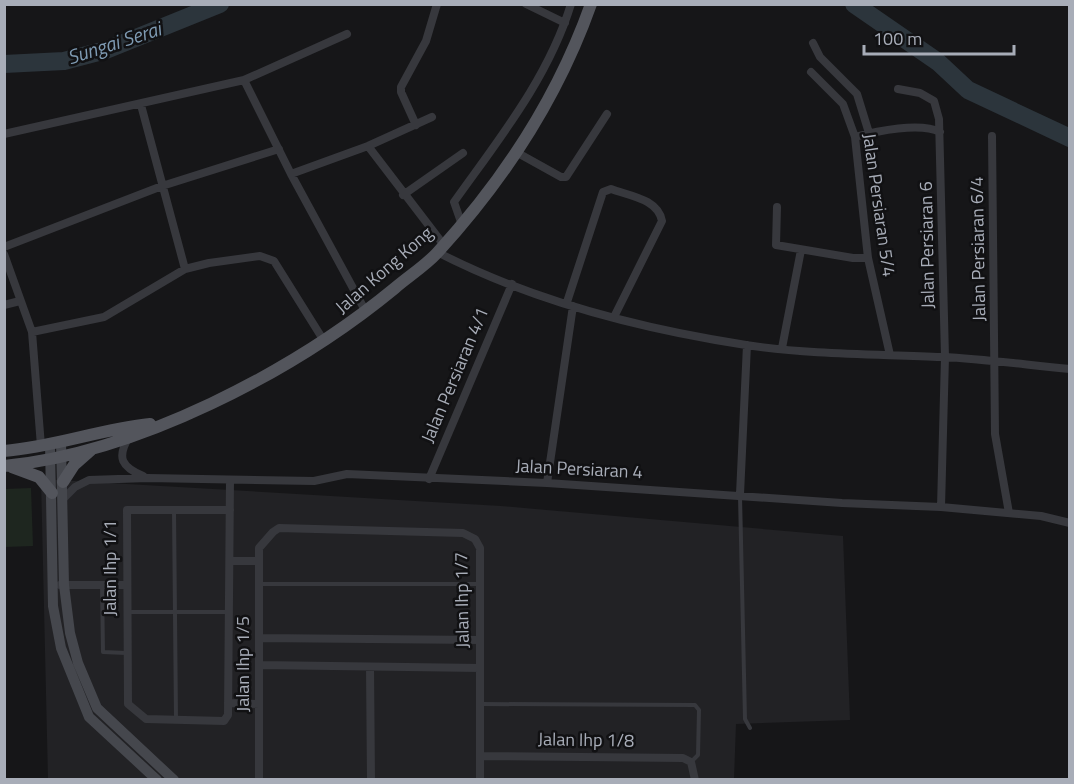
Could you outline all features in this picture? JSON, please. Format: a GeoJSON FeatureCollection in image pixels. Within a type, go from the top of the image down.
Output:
{"type":"FeatureCollection","features":[{"type":"Feature","properties":{"kind":"main road","name":"Jalan Kong Kong"},"geometry":{"type":"LineString","coordinates":[[6,466],[56,457],[129,437],[268,375],[366,312],[440,248],[516,152],[551,97],[591,4]]}},
{"type":"Feature","properties":{"kind":"main road","name":"Jalan Kong Kong"},"geometry":{"type":"LineString","coordinates":[[4,451],[50,444],[125,427],[163,422]]}},
{"type":"Feature","properties":{"kind":"main road"},"geometry":{"type":"LineString","coordinates":[[63,482],[74,465],[94,447]]}},
{"type":"Feature","properties":{"kind":"main road"},"geometry":{"type":"LineString","coordinates":[[6,466],[39,477],[58,495]]}},
{"type":"Feature","properties":{"kind":"street"},"geometry":{"type":"LineString","coordinates":[[416,125],[401,92],[401,87],[426,41],[437,4]]}},
{"type":"Feature","properties":{"kind":"street"},"geometry":{"type":"LineString","coordinates":[[526,4],[565,23]]}},
{"type":"Feature","properties":{"kind":"street"},"geometry":{"type":"LineString","coordinates":[[461,222],[454,202],[526,100],[565,23],[571,4]]}},
{"type":"Feature","properties":{"kind":"street"},"geometry":{"type":"LineString","coordinates":[[4,134],[244,80],[300,57],[347,34]]}},
{"type":"Feature","properties":{"kind":"street"},"geometry":{"type":"LineString","coordinates":[[813,43],[820,57],[857,94],[869,133]]}},
{"type":"Feature","properties":{"kind":"street","name":"Jalan Persiaran 5/4"},"geometry":{"type":"LineString","coordinates":[[811,72],[843,104],[855,136],[868,258],[890,355]]}},
{"type":"Feature","properties":{"kind":"street"},"geometry":{"type":"LineString","coordinates":[[244,80],[291,174],[366,312]]}},
{"type":"Feature","properties":{"kind":"street","name":"Jalan Persiaran 6"},"geometry":{"type":"LineString","coordinates":[[898,89],[920,93],[934,101],[940,132],[945,357],[941,507]]}},
{"type":"Feature","properties":{"kind":"street"},"geometry":{"type":"LineString","coordinates":[[141,105],[185,269]]}},
{"type":"Feature","properties":{"kind":"street"},"geometry":{"type":"LineString","coordinates":[[516,152],[561,177],[566,177],[607,114]]}},
{"type":"Feature","properties":{"kind":"street"},"geometry":{"type":"LineString","coordinates":[[291,174],[368,146],[432,117]]}},
{"type":"Feature","properties":{"kind":"street"},"geometry":{"type":"LineString","coordinates":[[855,136],[930,128],[940,132]]}},
{"type":"Feature","properties":{"kind":"street","name":"Jalan Persiaran 6/4"},"geometry":{"type":"LineString","coordinates":[[992,136],[996,434],[1009,513]]}},
{"type":"Feature","properties":{"kind":"street"},"geometry":{"type":"LineString","coordinates":[[368,146],[440,248],[512,284],[570,304],[614,317],[747,345],[945,357],[1070,369]]}},
{"type":"Feature","properties":{"kind":"street"},"geometry":{"type":"LineString","coordinates":[[4,246],[162,186],[279,149]]}},
{"type":"Feature","properties":{"kind":"street"},"geometry":{"type":"LineString","coordinates":[[403,195],[463,153]]}},
{"type":"Feature","properties":{"kind":"street"},"geometry":{"type":"LineString","coordinates":[[547,483],[570,304],[603,192],[610,189],[655,205],[662,221],[614,317]]}},
{"type":"Feature","properties":{"kind":"street"},"geometry":{"type":"LineString","coordinates":[[777,207],[776,245],[868,258]]}},
{"type":"Feature","properties":{"kind":"street"},"geometry":{"type":"LineString","coordinates":[[782,348],[801,250]]}},
{"type":"Feature","properties":{"kind":"street"},"geometry":{"type":"LineString","coordinates":[[4,254],[32,332],[50,444],[63,482],[58,495]]}},
{"type":"Feature","properties":{"kind":"street"},"geometry":{"type":"LineString","coordinates":[[32,332],[104,317],[185,269],[260,256],[270,258],[324,341]]}},
{"type":"Feature","properties":{"kind":"street","name":"Jalan Persiaran 4/1"},"geometry":{"type":"LineString","coordinates":[[429,479],[512,284]]}},
{"type":"Feature","properties":{"kind":"street"},"geometry":{"type":"LineString","coordinates":[[4,305],[20,301]]}},
{"type":"Feature","properties":{"kind":"street"},"geometry":{"type":"LineString","coordinates":[[740,494],[747,345]]}},
{"type":"Feature","properties":{"kind":"street"},"geometry":{"type":"LineString","coordinates":[[129,437],[121,453],[121,461],[125,467],[148,478]]}},
{"type":"Feature","properties":{"kind":"street"},"geometry":{"type":"LineString","coordinates":[[56,457],[59,585],[57,634],[81,702],[96,724],[157,780]]}},
{"type":"Feature","properties":{"kind":"street","name":"Jalan Persiaran 4"},"geometry":{"type":"LineString","coordinates":[[58,495],[89,480],[148,478],[314,481],[347,474],[547,483],[740,494],[842,503],[941,507],[1041,516],[1070,524]]}},
{"type":"Feature","properties":{"kind":"street"},"geometry":{"type":"LineString","coordinates":[[176,720],[224,721],[228,715],[230,480]]}},
{"type":"Feature","properties":{"kind":"street","name":"Jalan Ihp 1/1"},"geometry":{"type":"LineString","coordinates":[[176,720],[146,719],[128,704],[125,585],[127,510],[230,510]]}},
{"type":"Feature","properties":{"kind":"street","name":"Jalan Ihp 1/7"},"geometry":{"type":"LineString","coordinates":[[259,548],[279,528],[463,533],[475,539],[480,548],[480,780]]}},
{"type":"Feature","properties":{"kind":"street","name":"Jalan Ihp 1/5"},"geometry":{"type":"LineString","coordinates":[[259,548],[259,780]]}},
{"type":"Feature","properties":{"kind":"street"},"geometry":{"type":"LineString","coordinates":[[230,561],[259,561]]}},
{"type":"Feature","properties":{"kind":"street"},"geometry":{"type":"LineString","coordinates":[[59,585],[125,585]]}},
{"type":"Feature","properties":{"kind":"street"},"geometry":{"type":"LineString","coordinates":[[59,585],[73,645],[97,708],[174,780]]}},
{"type":"Feature","properties":{"kind":"street"},"geometry":{"type":"LineString","coordinates":[[259,638],[480,640]]}},
{"type":"Feature","properties":{"kind":"street"},"geometry":{"type":"LineString","coordinates":[[259,665],[480,668]]}},
{"type":"Feature","properties":{"kind":"street"},"geometry":{"type":"LineString","coordinates":[[370,667],[371,780]]}},
{"type":"Feature","properties":{"kind":"street"},"geometry":{"type":"LineString","coordinates":[[228,703],[259,704]]}},
{"type":"Feature","properties":{"kind":"street","name":"Jalan Ihp 1/8"},"geometry":{"type":"LineString","coordinates":[[480,756],[683,758],[692,762]]}},
{"type":"Feature","properties":{"kind":"street"},"geometry":{"type":"LineString","coordinates":[[692,762],[694,780]]}},
{"type":"Feature","properties":{"kind":"lane"},"geometry":{"type":"LineString","coordinates":[[740,494],[745,719],[750,728]]}},
{"type":"Feature","properties":{"kind":"lane"},"geometry":{"type":"LineString","coordinates":[[174,509],[176,720]]}},
{"type":"Feature","properties":{"kind":"lane"},"geometry":{"type":"LineString","coordinates":[[259,584],[480,584]]}},
{"type":"Feature","properties":{"kind":"lane"},"geometry":{"type":"LineString","coordinates":[[102,585],[103,652],[127,653]]}},
{"type":"Feature","properties":{"kind":"lane"},"geometry":{"type":"LineString","coordinates":[[126,612],[229,612]]}},
{"type":"Feature","properties":{"kind":"lane"},"geometry":{"type":"LineString","coordinates":[[480,704],[695,705],[699,711],[698,755],[692,762]]}},
{"type":"Feature","properties":{"kind":"shaded area"},"geometry":{"type":"Polygon","coordinates":[[[41,479],[501,506],[843,536],[850,720],[736,724],[734,779],[48,779],[41,479]]]}},
{"type":"Feature","properties":{"kind":"shaded area"},"geometry":{"type":"Polygon","coordinates":[[[31,488],[33,546],[5,547],[5,489],[31,488]]]}},
{"type":"Feature","properties":{"kind":"waterway","name":"Sungai Serai"},"geometry":{"type":"LineString","coordinates":[[4,64],[64,61],[106,50],[220,4]]}},
{"type":"Feature","properties":{"kind":"waterway","name":"Sungai Serai"},"geometry":{"type":"LineString","coordinates":[[854,4],[938,62],[968,90],[1070,138]]}}]}
